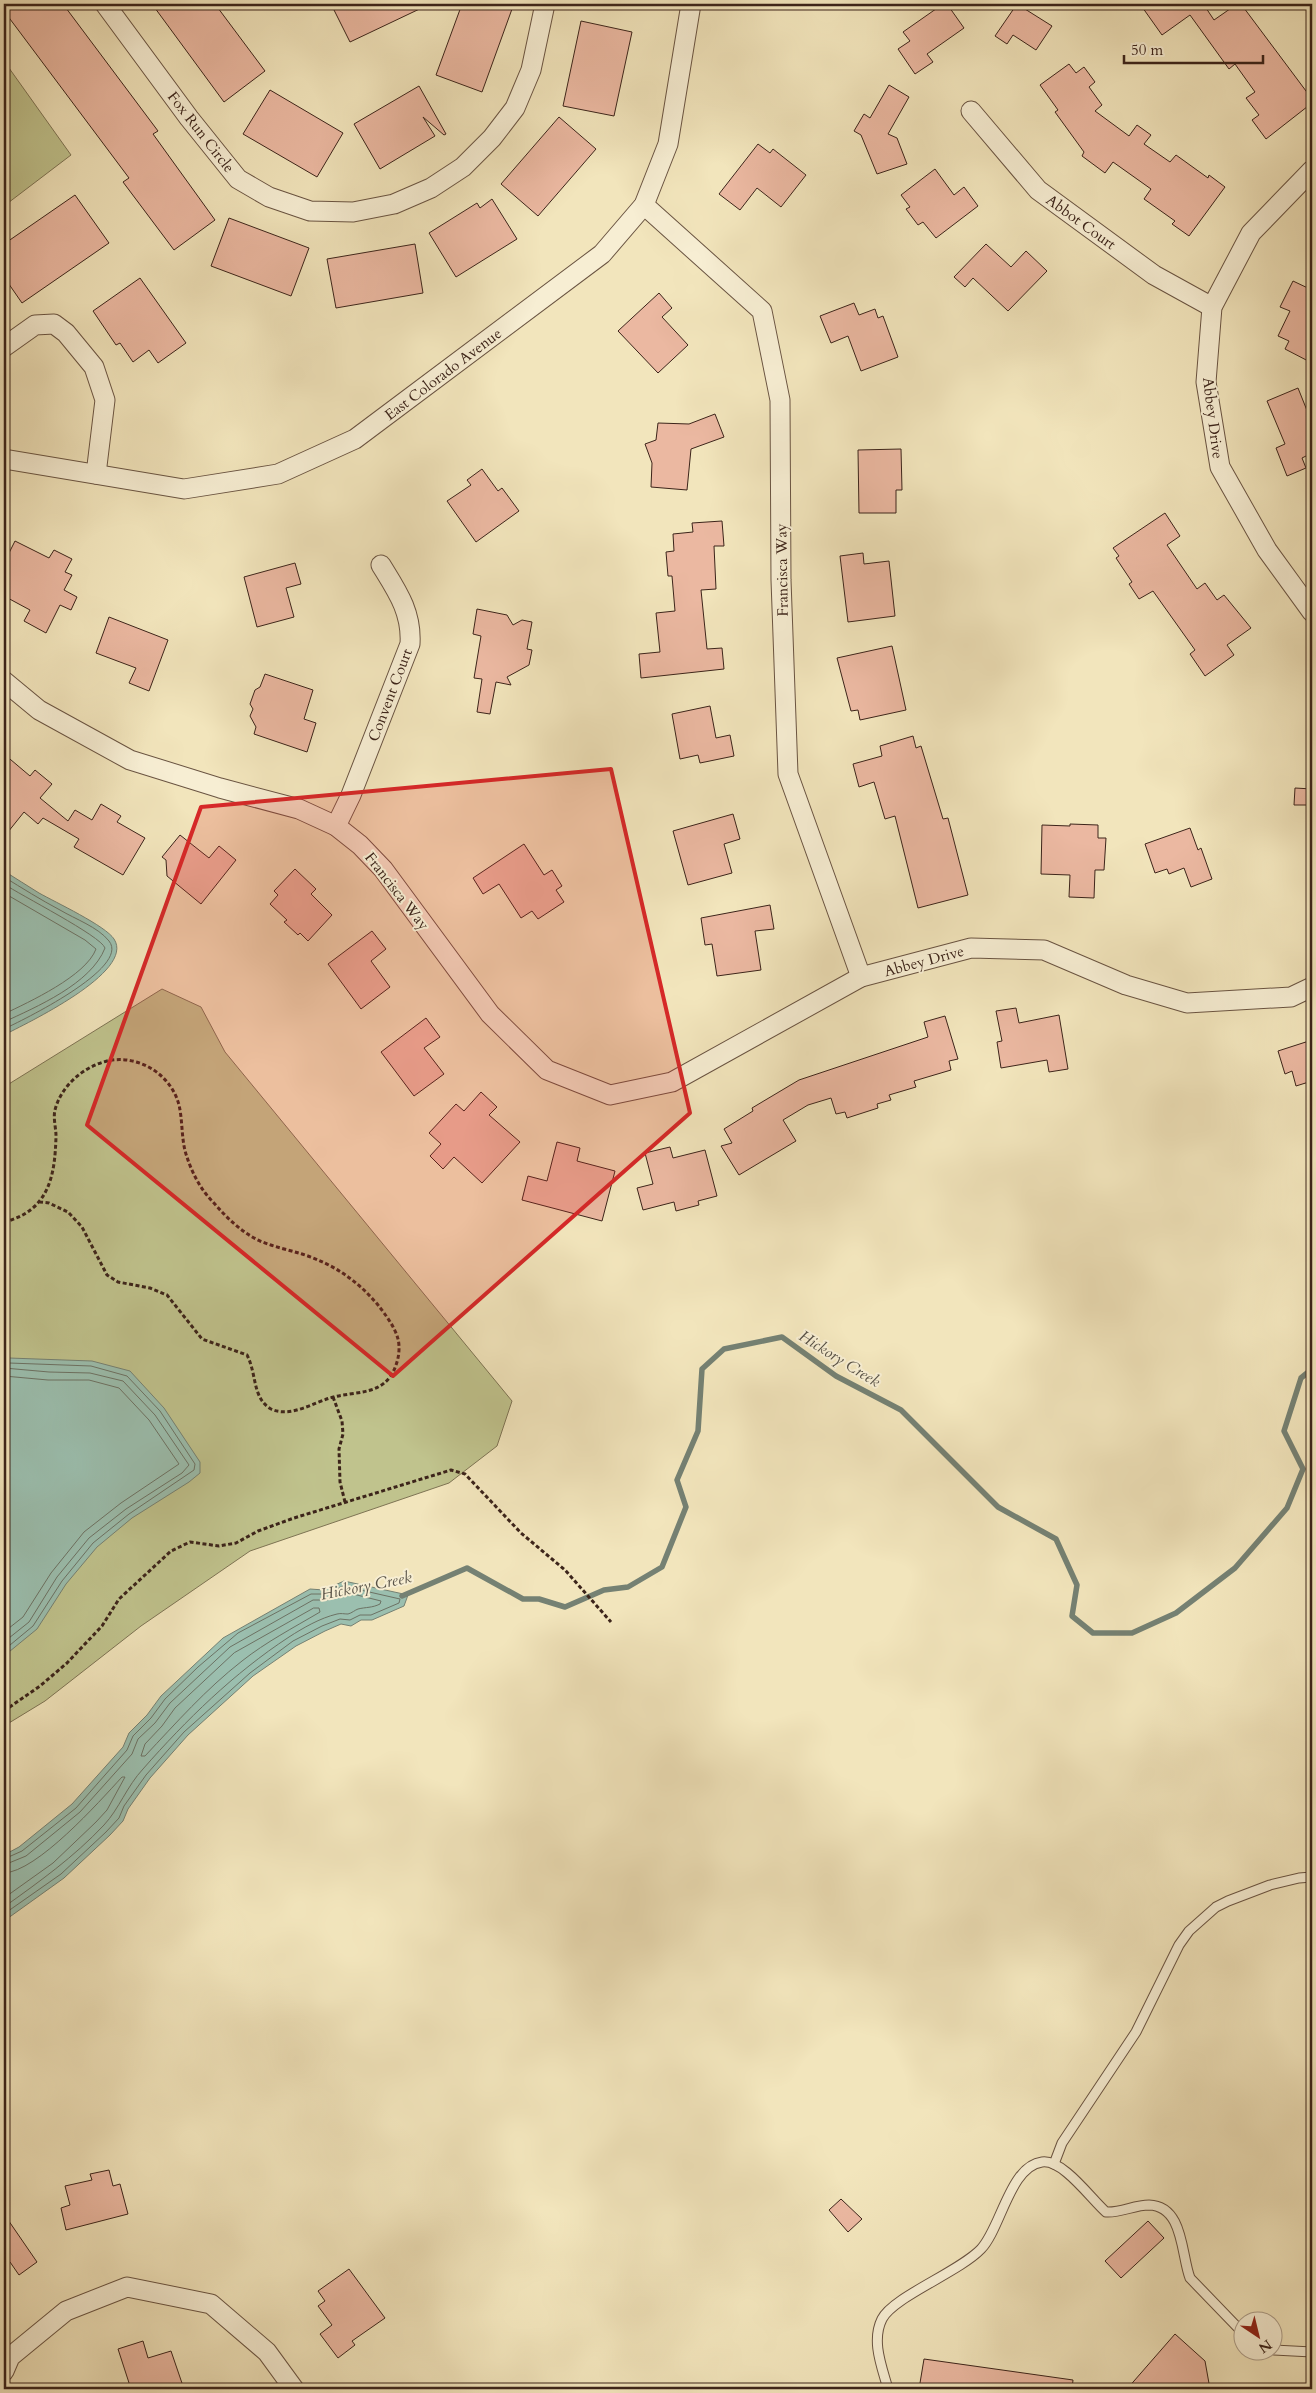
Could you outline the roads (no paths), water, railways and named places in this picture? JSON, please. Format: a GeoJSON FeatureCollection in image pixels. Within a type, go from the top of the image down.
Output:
{"type":"FeatureCollection","features":[{"type":"Feature","properties":{"kind":"street","name":"Fox Run Circle"},"geometry":{"type":"LineString","coordinates":[[105,4],[189,118],[238,179],[269,197],[310,211],[353,212],[394,204],[431,188],[463,167],[492,138],[515,108],[531,70],[545,4]]}},
{"type":"Feature","properties":{"kind":"street","name":"East Colorado Avenue"},"geometry":{"type":"LineString","coordinates":[[4,459],[184,489],[278,474],[355,439],[602,254],[644,205],[668,144],[691,4]]}},
{"type":"Feature","properties":{"kind":"street","name":"Abbot Court"},"geometry":{"type":"LineString","coordinates":[[970,111],[1038,190],[1154,275],[1212,307]]}},
{"type":"Feature","properties":{"kind":"street","name":"Abbey Drive"},"geometry":{"type":"LineString","coordinates":[[1312,170],[1251,234],[1212,307],[1206,382],[1220,467],[1267,550],[1312,612]]}},
{"type":"Feature","properties":{"kind":"street","name":"Francisca Way"},"geometry":{"type":"LineString","coordinates":[[644,205],[762,311],[780,400],[781,580],[788,774],[861,977]]}},
{"type":"Feature","properties":{"kind":"street"},"geometry":{"type":"LineString","coordinates":[[4,347],[35,325],[54,324],[66,333],[94,367],[105,400],[96,474]]}},
{"type":"Feature","properties":{"kind":"street","name":"Convent Court"},"geometry":{"type":"LineString","coordinates":[[336,826],[351,795],[410,644],[408,611],[381,565]]}},
{"type":"Feature","properties":{"kind":"street","name":"Francisca Way"},"geometry":{"type":"LineString","coordinates":[[4,681],[39,710],[130,760],[220,788],[299,809],[336,826],[360,845],[383,869],[490,1014],[547,1070],[610,1095],[672,1082]]}},
{"type":"Feature","properties":{"kind":"street","name":"Abbey Drive"},"geometry":{"type":"LineString","coordinates":[[672,1082],[861,977],[971,948],[1044,950],[1126,985],[1187,1003],[1291,996],[1312,987]]}},
{"type":"Feature","properties":{"kind":"street"},"geometry":{"type":"LineString","coordinates":[[4,2370],[10,2357],[66,2311],[127,2287],[211,2304],[267,2352],[294,2389]]}},
{"type":"Feature","properties":{"kind":"lane"},"geometry":{"type":"LineString","coordinates":[[1054,2164],[1062,2143],[1136,2032],[1179,1946],[1190,1931],[1216,1908],[1228,1901],[1270,1885],[1312,1877]]}},
{"type":"Feature","properties":{"kind":"lane"},"geometry":{"type":"LineString","coordinates":[[888,2389],[878,2354],[878,2336],[883,2316],[891,2307],[945,2276],[980,2250],[990,2238],[1010,2194],[1023,2173],[1042,2162],[1059,2165],[1106,2212],[1151,2205],[1169,2214],[1180,2232],[1186,2268],[1190,2278],[1234,2324]]}},
{"type":"Feature","properties":{"kind":"lane"},"geometry":{"type":"LineString","coordinates":[[1284,2351],[1312,2352]]}},
{"type":"Feature","properties":{"kind":"water"},"geometry":{"type":"Polygon","coordinates":[[[4,871],[101,928],[114,939],[116,952],[109,966],[94,981],[54,1008],[4,1035],[4,871]]]}},
{"type":"Feature","properties":{"kind":"water"},"geometry":{"type":"Polygon","coordinates":[[[4,1354],[9,1358],[92,1361],[130,1371],[164,1408],[200,1462],[200,1473],[132,1518],[97,1547],[66,1584],[37,1629],[4,1656],[4,1354]]]}},
{"type":"Feature","properties":{"kind":"water"},"geometry":{"type":"Polygon","coordinates":[[[344,1581],[408,1595],[404,1606],[372,1620],[361,1620],[351,1626],[341,1624],[325,1631],[296,1646],[253,1676],[188,1735],[150,1778],[128,1809],[123,1821],[110,1835],[64,1878],[4,1921],[4,1855],[19,1847],[72,1804],[123,1747],[129,1733],[147,1715],[161,1696],[223,1638],[310,1589],[324,1590],[344,1581]]]}},
{"type":"Feature","properties":{"kind":"waterway","name":"Hickory Creek"},"geometry":{"type":"LineString","coordinates":[[402,1596],[467,1568],[523,1599],[539,1599],[565,1607],[604,1590],[628,1587],[662,1567],[686,1507],[677,1480],[698,1431],[702,1369],[724,1349],[782,1337],[836,1376],[901,1410],[998,1507],[1056,1539],[1077,1585],[1072,1616],[1093,1633],[1132,1633],[1176,1613],[1235,1568],[1287,1508],[1303,1469],[1284,1431],[1301,1378],[1312,1369]]}}]}
